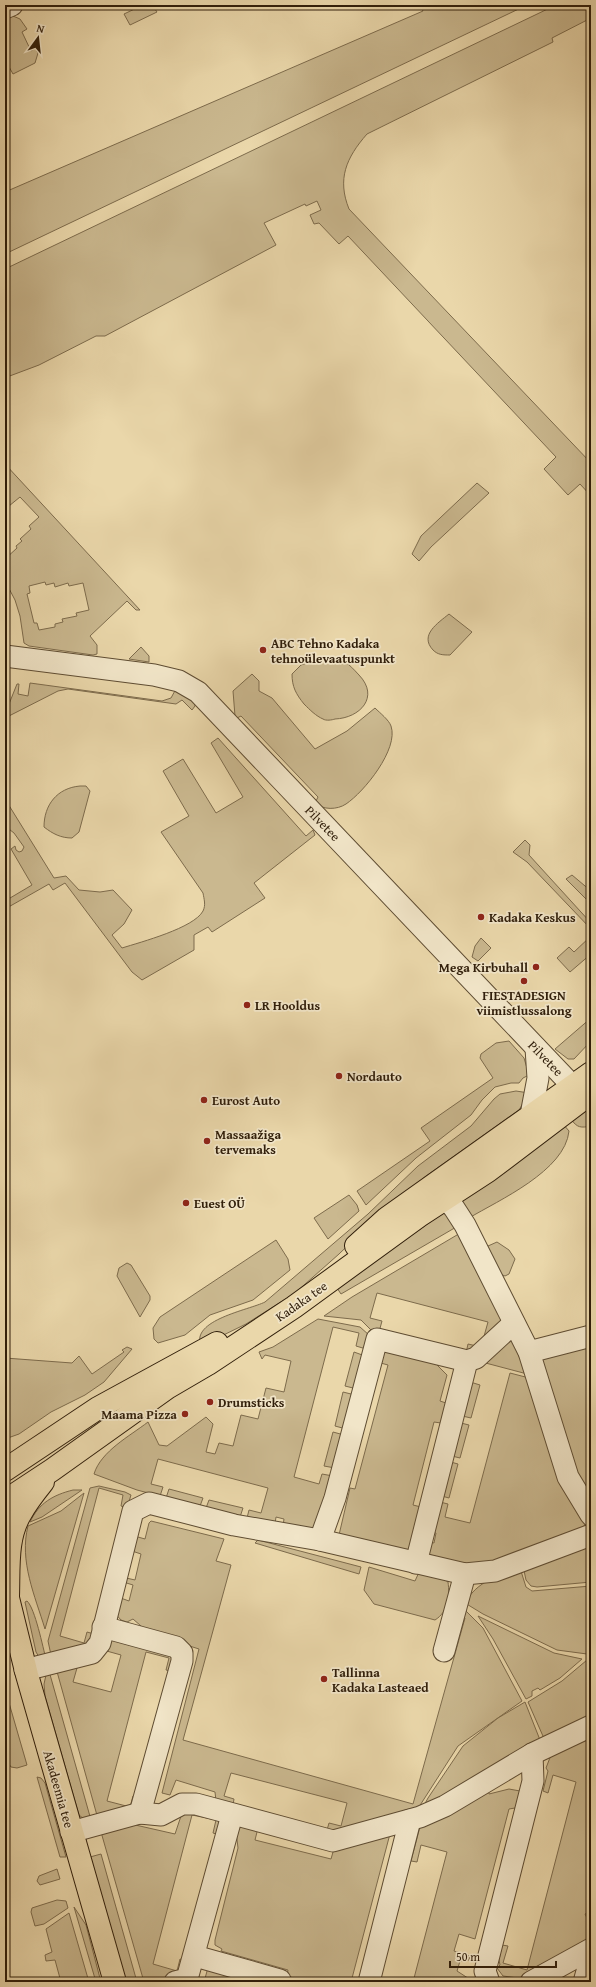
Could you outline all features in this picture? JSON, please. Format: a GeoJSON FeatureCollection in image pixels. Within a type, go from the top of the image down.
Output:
{"type":"FeatureCollection","features":[{"type":"Feature","properties":{"kind":"main road","name":"Kadaka tee"},"geometry":{"type":"LineString","coordinates":[[5,1470],[98,1408],[158,1374],[248,1327],[281,1307],[310,1286],[388,1218],[443,1189],[488,1171],[582,1093],[591,1073]]}},
{"type":"Feature","properties":{"kind":"main road","name":"Kadaka tee"},"geometry":{"type":"LineString","coordinates":[[5,1501],[52,1470],[167,1388],[208,1364],[294,1307],[419,1216],[443,1189],[531,1115],[582,1093]]}},
{"type":"Feature","properties":{"kind":"main road"},"geometry":{"type":"LineString","coordinates":[[5,1454],[43,1446]]}},
{"type":"Feature","properties":{"kind":"main road","name":"Akadeemia tee"},"geometry":{"type":"LineString","coordinates":[[52,1470],[20,1513],[14,1528],[10,1541],[6,1591],[25,1670],[115,1982]]}},
{"type":"Feature","properties":{"kind":"street"},"geometry":{"type":"LineString","coordinates":[[5,8],[12,5]]}},
{"type":"Feature","properties":{"kind":"street","name":"Pilvetee"},"geometry":{"type":"LineString","coordinates":[[5,656],[154,675],[178,680],[193,688],[536,1048],[582,1093]]}},
{"type":"Feature","properties":{"kind":"street"},"geometry":{"type":"LineString","coordinates":[[531,1115],[538,1078],[536,1048]]}},
{"type":"Feature","properties":{"kind":"street"},"geometry":{"type":"LineString","coordinates":[[443,1189],[465,1225],[529,1352],[568,1477],[591,1515]]}},
{"type":"Feature","properties":{"kind":"street"},"geometry":{"type":"LineString","coordinates":[[320,1540],[335,1498],[377,1339],[467,1361],[476,1358],[514,1323]]}},
{"type":"Feature","properties":{"kind":"street"},"geometry":{"type":"LineString","coordinates":[[529,1352],[591,1336]]}},
{"type":"Feature","properties":{"kind":"street"},"geometry":{"type":"LineString","coordinates":[[416,1563],[467,1361]]}},
{"type":"Feature","properties":{"kind":"street"},"geometry":{"type":"LineString","coordinates":[[25,1670],[92,1654],[100,1643],[133,1511],[149,1503],[234,1524],[320,1540],[465,1574],[495,1571],[591,1535]]}},
{"type":"Feature","properties":{"kind":"street"},"geometry":{"type":"LineString","coordinates":[[444,1651],[465,1574]]}},
{"type":"Feature","properties":{"kind":"street"},"geometry":{"type":"LineString","coordinates":[[103,1627],[176,1647],[182,1653],[182,1661],[140,1813]]}},
{"type":"Feature","properties":{"kind":"street"},"geometry":{"type":"LineString","coordinates":[[71,1832],[140,1813],[161,1814],[182,1804],[196,1804],[232,1815],[333,1841],[420,1817],[445,1806],[532,1754],[591,1726]]}},
{"type":"Feature","properties":{"kind":"street"},"geometry":{"type":"LineString","coordinates":[[489,1982],[484,1971],[533,1780],[532,1754]]}},
{"type":"Feature","properties":{"kind":"street"},"geometry":{"type":"LineString","coordinates":[[175,1982],[187,1979],[195,1956],[232,1815]]}},
{"type":"Feature","properties":{"kind":"street"},"geometry":{"type":"LineString","coordinates":[[369,1982],[410,1820]]}},
{"type":"Feature","properties":{"kind":"street"},"geometry":{"type":"LineString","coordinates":[[531,1982],[591,1949]]}},
{"type":"Feature","properties":{"kind":"street"},"geometry":{"type":"LineString","coordinates":[[195,1956],[280,1980],[279,1982]]}},
{"type":"Feature","properties":{"kind":"street"},"geometry":{"type":"LineString","coordinates":[[584,1982],[591,1957]]}},
{"type":"Feature","properties":{"kind":"shaded area"},"geometry":{"type":"Polygon","coordinates":[[[143,5],[152,5],[157,12],[130,25],[124,14],[143,5]]]}},
{"type":"Feature","properties":{"kind":"shaded area"},"geometry":{"type":"Polygon","coordinates":[[[420,5],[527,5],[5,254],[5,192],[423,11],[420,5]]]}},
{"type":"Feature","properties":{"kind":"shaded area"},"geometry":{"type":"Polygon","coordinates":[[[556,5],[591,5],[591,18],[552,38],[553,42],[367,134],[349,160],[344,178],[344,188],[345,198],[349,209],[591,463],[591,496],[580,484],[568,495],[544,469],[556,457],[348,236],[339,244],[319,223],[314,224],[310,215],[321,210],[317,201],[306,206],[305,204],[264,223],[276,245],[105,336],[96,336],[39,365],[5,377],[5,269],[556,5]]]}},
{"type":"Feature","properties":{"kind":"shaded area"},"geometry":{"type":"Polygon","coordinates":[[[13,16],[20,19],[27,29],[22,32],[31,51],[35,48],[38,53],[35,63],[13,74],[8,65],[5,66],[5,18],[13,16]]]}},
{"type":"Feature","properties":{"kind":"shaded area"},"geometry":{"type":"Polygon","coordinates":[[[5,464],[140,610],[136,610],[127,601],[90,636],[97,645],[97,654],[93,655],[29,646],[24,643],[20,616],[15,600],[5,581],[5,559],[17,548],[16,546],[22,541],[20,539],[31,529],[29,526],[39,517],[20,497],[9,506],[8,504],[5,507],[5,464]],[[45,582],[29,586],[30,593],[27,594],[34,623],[37,623],[39,630],[55,627],[55,624],[63,622],[62,619],[77,616],[76,613],[89,610],[83,583],[69,586],[68,583],[55,587],[54,583],[46,585],[45,582]]]}},
{"type":"Feature","properties":{"kind":"shaded area"},"geometry":{"type":"Polygon","coordinates":[[[477,483],[489,493],[431,547],[419,561],[412,554],[421,536],[477,483]]]}},
{"type":"Feature","properties":{"kind":"shaded area"},"geometry":{"type":"Polygon","coordinates":[[[449,614],[472,632],[450,655],[435,652],[429,645],[428,639],[429,634],[435,625],[449,614]]]}},
{"type":"Feature","properties":{"kind":"shaded area"},"geometry":{"type":"Polygon","coordinates":[[[141,647],[149,656],[149,662],[129,659],[141,647]]]}},
{"type":"Feature","properties":{"kind":"shaded area"},"geometry":{"type":"Polygon","coordinates":[[[326,657],[341,660],[348,664],[365,683],[368,691],[364,705],[352,715],[344,718],[324,720],[320,718],[304,704],[295,690],[292,674],[301,665],[326,657]]]}},
{"type":"Feature","properties":{"kind":"shaded area"},"geometry":{"type":"Polygon","coordinates":[[[252,674],[259,681],[259,691],[272,698],[315,749],[347,731],[375,708],[388,721],[391,726],[392,735],[390,746],[385,758],[362,790],[346,804],[334,808],[326,808],[315,803],[318,797],[241,716],[237,718],[235,716],[233,691],[252,674]]]}},
{"type":"Feature","properties":{"kind":"shaded area"},"geometry":{"type":"Polygon","coordinates":[[[30,683],[162,701],[171,698],[177,687],[195,701],[195,706],[192,710],[182,700],[176,704],[68,689],[58,691],[5,718],[5,714],[17,684],[19,684],[18,694],[28,696],[30,683]]]}},
{"type":"Feature","properties":{"kind":"shaded area"},"geometry":{"type":"Polygon","coordinates":[[[218,738],[306,836],[313,830],[315,835],[254,883],[265,898],[212,932],[208,927],[194,935],[194,950],[142,980],[132,972],[65,883],[53,890],[49,884],[5,909],[5,901],[32,885],[11,849],[15,846],[16,850],[19,852],[22,851],[24,847],[14,833],[5,826],[5,799],[54,878],[66,876],[79,890],[100,892],[113,890],[132,910],[124,924],[112,935],[122,948],[166,934],[178,929],[198,917],[203,911],[203,893],[161,832],[189,816],[163,771],[183,759],[216,813],[243,797],[211,743],[218,738]]]}},
{"type":"Feature","properties":{"kind":"shaded area"},"geometry":{"type":"Polygon","coordinates":[[[86,786],[90,791],[79,832],[72,838],[68,838],[57,835],[44,827],[46,812],[53,799],[65,790],[86,786]]]}},
{"type":"Feature","properties":{"kind":"shaded area"},"geometry":{"type":"Polygon","coordinates":[[[525,840],[530,845],[529,855],[591,923],[591,929],[527,862],[513,852],[525,840]]]}},
{"type":"Feature","properties":{"kind":"shaded area"},"geometry":{"type":"Polygon","coordinates":[[[572,875],[591,891],[591,904],[566,879],[572,875]]]}},
{"type":"Feature","properties":{"kind":"shaded area"},"geometry":{"type":"Polygon","coordinates":[[[591,936],[591,954],[570,972],[557,958],[569,947],[574,952],[591,936]]]}},
{"type":"Feature","properties":{"kind":"shaded area"},"geometry":{"type":"Polygon","coordinates":[[[481,938],[491,948],[478,961],[472,957],[475,946],[481,938]]]}},
{"type":"Feature","properties":{"kind":"shaded area"},"geometry":{"type":"Polygon","coordinates":[[[591,1018],[591,1041],[574,1059],[568,1059],[555,1049],[591,1018]]]}},
{"type":"Feature","properties":{"kind":"shaded area"},"geometry":{"type":"Polygon","coordinates":[[[509,1041],[524,1058],[529,1075],[523,1078],[519,1083],[511,1083],[495,1087],[482,1100],[471,1115],[416,1158],[366,1205],[357,1191],[430,1141],[421,1128],[493,1078],[480,1058],[481,1054],[496,1043],[509,1041]]]}},
{"type":"Feature","properties":{"kind":"shaded area"},"geometry":{"type":"Polygon","coordinates":[[[516,1091],[529,1093],[519,1110],[426,1176],[387,1208],[339,1254],[295,1293],[246,1324],[201,1346],[200,1337],[204,1329],[223,1317],[265,1302],[368,1214],[418,1166],[471,1126],[494,1099],[500,1094],[516,1091]]]}},
{"type":"Feature","properties":{"kind":"shaded area"},"geometry":{"type":"Polygon","coordinates":[[[591,1103],[591,1126],[577,1126],[571,1119],[591,1103]]]}},
{"type":"Feature","properties":{"kind":"shaded area"},"geometry":{"type":"Polygon","coordinates":[[[563,1124],[569,1131],[565,1145],[556,1159],[544,1171],[529,1183],[469,1218],[461,1205],[461,1198],[563,1124]]]}},
{"type":"Feature","properties":{"kind":"shaded area"},"geometry":{"type":"Polygon","coordinates":[[[349,1195],[357,1205],[359,1211],[328,1239],[314,1218],[349,1195]]]}},
{"type":"Feature","properties":{"kind":"shaded area"},"geometry":{"type":"Polygon","coordinates":[[[443,1213],[447,1214],[458,1226],[341,1294],[337,1288],[443,1213]]]}},
{"type":"Feature","properties":{"kind":"shaded area"},"geometry":{"type":"Polygon","coordinates":[[[462,1232],[481,1267],[505,1320],[501,1330],[477,1353],[466,1353],[468,1344],[481,1347],[488,1322],[377,1293],[370,1318],[382,1321],[379,1332],[371,1330],[361,1320],[324,1316],[352,1297],[462,1232]]]}},
{"type":"Feature","properties":{"kind":"shaded area"},"geometry":{"type":"Polygon","coordinates":[[[276,1240],[288,1259],[290,1270],[253,1300],[210,1315],[185,1335],[158,1343],[154,1339],[153,1328],[160,1317],[276,1240]]]}},
{"type":"Feature","properties":{"kind":"shaded area"},"geometry":{"type":"Polygon","coordinates":[[[497,1242],[509,1250],[515,1259],[509,1274],[505,1276],[500,1274],[486,1249],[488,1246],[497,1242]]]}},
{"type":"Feature","properties":{"kind":"shaded area"},"geometry":{"type":"Polygon","coordinates":[[[127,1263],[131,1265],[150,1296],[150,1300],[140,1317],[117,1276],[119,1268],[127,1263]]]}},
{"type":"Feature","properties":{"kind":"shaded area"},"geometry":{"type":"Polygon","coordinates":[[[318,1319],[360,1327],[369,1335],[366,1349],[356,1346],[359,1333],[333,1327],[294,1477],[319,1484],[322,1474],[333,1476],[315,1529],[283,1526],[284,1519],[276,1517],[275,1524],[247,1518],[249,1510],[261,1513],[268,1488],[158,1459],[151,1484],[163,1487],[160,1496],[137,1490],[94,1474],[103,1458],[109,1451],[148,1422],[159,1445],[167,1446],[206,1417],[213,1424],[206,1452],[215,1454],[219,1443],[233,1446],[241,1415],[258,1419],[266,1388],[284,1392],[291,1361],[265,1355],[262,1359],[259,1352],[273,1347],[318,1319]]]}},
{"type":"Feature","properties":{"kind":"shaded area"},"geometry":{"type":"Polygon","coordinates":[[[513,1338],[531,1375],[478,1361],[513,1338]]]}},
{"type":"Feature","properties":{"kind":"shaded area"},"geometry":{"type":"Polygon","coordinates":[[[591,1341],[591,1506],[580,1491],[536,1361],[591,1341]]]}},
{"type":"Feature","properties":{"kind":"shaded area"},"geometry":{"type":"Polygon","coordinates":[[[127,1347],[132,1349],[104,1382],[85,1395],[51,1412],[19,1434],[5,1439],[5,1358],[72,1363],[79,1356],[92,1374],[124,1352],[122,1350],[127,1347]]]}},
{"type":"Feature","properties":{"kind":"shaded area"},"geometry":{"type":"Polygon","coordinates":[[[389,1348],[434,1362],[447,1375],[440,1401],[446,1403],[441,1423],[434,1422],[413,1505],[421,1507],[411,1552],[339,1535],[350,1488],[355,1489],[388,1365],[377,1362],[381,1354],[389,1348]]]}},
{"type":"Feature","properties":{"kind":"shaded area"},"geometry":{"type":"Polygon","coordinates":[[[354,1352],[365,1356],[357,1389],[345,1386],[354,1352]]]}},
{"type":"Feature","properties":{"kind":"shaded area"},"geometry":{"type":"Polygon","coordinates":[[[510,1373],[533,1379],[586,1521],[582,1531],[496,1563],[468,1565],[427,1554],[426,1541],[434,1543],[436,1533],[428,1531],[436,1501],[448,1504],[445,1517],[470,1523],[510,1373]]]}},
{"type":"Feature","properties":{"kind":"shaded area"},"geometry":{"type":"Polygon","coordinates":[[[467,1381],[480,1385],[471,1418],[458,1415],[467,1381]]]}},
{"type":"Feature","properties":{"kind":"shaded area"},"geometry":{"type":"Polygon","coordinates":[[[343,1392],[355,1395],[346,1429],[335,1426],[343,1392]]]}},
{"type":"Feature","properties":{"kind":"shaded area"},"geometry":{"type":"Polygon","coordinates":[[[457,1422],[469,1425],[460,1458],[448,1455],[457,1422]]]}},
{"type":"Feature","properties":{"kind":"shaded area"},"geometry":{"type":"Polygon","coordinates":[[[333,1432],[344,1435],[335,1468],[324,1466],[333,1432]]]}},
{"type":"Feature","properties":{"kind":"shaded area"},"geometry":{"type":"Polygon","coordinates":[[[447,1461],[458,1464],[449,1498],[438,1495],[447,1461]]]}},
{"type":"Feature","properties":{"kind":"shaded area"},"geometry":{"type":"Polygon","coordinates":[[[99,1486],[125,1492],[131,1495],[127,1508],[121,1506],[123,1495],[99,1488],[60,1636],[84,1643],[87,1632],[94,1634],[90,1644],[51,1655],[48,1641],[90,1488],[99,1486]]]}},
{"type":"Feature","properties":{"kind":"shaded area"},"geometry":{"type":"Polygon","coordinates":[[[169,1489],[203,1498],[200,1506],[166,1498],[169,1489]]]}},
{"type":"Feature","properties":{"kind":"shaded area"},"geometry":{"type":"Polygon","coordinates":[[[73,1490],[82,1490],[42,1517],[30,1522],[42,1505],[47,1501],[59,1494],[73,1490]]]}},
{"type":"Feature","properties":{"kind":"shaded area"},"geometry":{"type":"Polygon","coordinates":[[[84,1493],[45,1629],[29,1578],[25,1552],[28,1526],[61,1511],[84,1493]]]}},
{"type":"Feature","properties":{"kind":"shaded area"},"geometry":{"type":"Polygon","coordinates":[[[209,1500],[243,1508],[240,1517],[206,1508],[209,1500]]]}},
{"type":"Feature","properties":{"kind":"shaded area"},"geometry":{"type":"Polygon","coordinates":[[[151,1521],[224,1539],[216,1561],[231,1565],[183,1740],[413,1804],[465,1618],[461,1617],[466,1611],[483,1628],[522,1701],[458,1746],[417,1810],[340,1835],[327,1830],[329,1823],[341,1826],[347,1803],[231,1773],[224,1796],[234,1799],[233,1805],[216,1801],[215,1792],[176,1780],[170,1795],[162,1793],[199,1649],[149,1633],[133,1619],[127,1622],[121,1620],[113,1611],[118,1597],[129,1601],[133,1585],[120,1581],[122,1577],[135,1580],[141,1554],[132,1551],[132,1540],[138,1537],[145,1539],[149,1523],[151,1521]]]}},
{"type":"Feature","properties":{"kind":"shaded area"},"geometry":{"type":"Polygon","coordinates":[[[591,1539],[591,1582],[537,1587],[531,1586],[526,1580],[523,1566],[591,1539]]]}},
{"type":"Feature","properties":{"kind":"shaded area"},"geometry":{"type":"Polygon","coordinates":[[[258,1540],[361,1567],[359,1574],[255,1543],[258,1540]]]}},
{"type":"Feature","properties":{"kind":"shaded area"},"geometry":{"type":"Polygon","coordinates":[[[369,1567],[415,1581],[420,1570],[440,1576],[448,1582],[449,1587],[447,1603],[443,1613],[435,1620],[374,1604],[364,1590],[369,1567]]]}},
{"type":"Feature","properties":{"kind":"shaded area"},"geometry":{"type":"Polygon","coordinates":[[[520,1568],[526,1587],[532,1591],[591,1586],[591,1651],[587,1654],[557,1650],[483,1614],[465,1603],[470,1595],[482,1584],[520,1568]]]}},
{"type":"Feature","properties":{"kind":"shaded area"},"geometry":{"type":"Polygon","coordinates":[[[27,1601],[36,1620],[46,1659],[39,1657],[36,1652],[25,1602],[27,1601]]]}},
{"type":"Feature","properties":{"kind":"shaded area"},"geometry":{"type":"Polygon","coordinates":[[[478,1616],[554,1653],[582,1659],[560,1678],[540,1690],[538,1688],[532,1691],[532,1696],[526,1699],[493,1639],[478,1616]]]}},
{"type":"Feature","properties":{"kind":"shaded area"},"geometry":{"type":"Polygon","coordinates":[[[116,1636],[168,1651],[174,1658],[176,1669],[175,1672],[166,1670],[169,1658],[146,1652],[107,1801],[130,1807],[133,1796],[141,1798],[139,1804],[130,1812],[98,1819],[56,1668],[76,1665],[77,1668],[73,1682],[111,1692],[121,1655],[103,1650],[107,1638],[116,1636]]]}},
{"type":"Feature","properties":{"kind":"shaded area"},"geometry":{"type":"Polygon","coordinates":[[[587,1660],[591,1660],[591,1720],[546,1743],[528,1702],[562,1681],[587,1660]]]}},
{"type":"Feature","properties":{"kind":"shaded area"},"geometry":{"type":"Polygon","coordinates":[[[49,1671],[91,1820],[84,1819],[79,1815],[45,1696],[44,1684],[46,1675],[49,1671]]]}},
{"type":"Feature","properties":{"kind":"shaded area"},"geometry":{"type":"Polygon","coordinates":[[[5,1689],[27,1765],[17,1768],[11,1767],[5,1758],[5,1689]]]}},
{"type":"Feature","properties":{"kind":"shaded area"},"geometry":{"type":"Polygon","coordinates":[[[525,1702],[542,1745],[421,1811],[463,1746],[498,1718],[525,1702]]]}},
{"type":"Feature","properties":{"kind":"shaded area"},"geometry":{"type":"Polygon","coordinates":[[[591,1729],[591,1911],[585,1914],[591,1926],[591,1942],[525,1979],[503,1976],[497,1968],[500,1965],[499,1960],[502,1945],[508,1946],[503,1963],[527,1970],[576,1782],[553,1775],[548,1793],[543,1791],[548,1771],[546,1768],[551,1755],[591,1729]]]}},
{"type":"Feature","properties":{"kind":"shaded area"},"geometry":{"type":"Polygon","coordinates":[[[37,1777],[41,1778],[45,1783],[66,1857],[60,1857],[37,1777]]]}},
{"type":"Feature","properties":{"kind":"shaded area"},"geometry":{"type":"Polygon","coordinates":[[[487,1785],[489,1794],[509,1789],[520,1791],[521,1807],[509,1809],[475,1939],[459,1934],[454,1951],[470,1956],[469,1960],[460,1961],[457,1971],[474,1982],[413,1982],[447,1852],[421,1845],[417,1862],[411,1861],[421,1823],[487,1785]]]}},
{"type":"Feature","properties":{"kind":"shaded area"},"geometry":{"type":"Polygon","coordinates":[[[183,1810],[219,1817],[221,1826],[219,1835],[213,1833],[216,1820],[192,1815],[153,1964],[177,1971],[180,1959],[186,1961],[180,1976],[159,1982],[144,1982],[101,1832],[131,1824],[175,1834],[183,1810]]]}},
{"type":"Feature","properties":{"kind":"shaded area"},"geometry":{"type":"Polygon","coordinates":[[[249,1826],[258,1828],[255,1840],[331,1859],[335,1845],[391,1830],[351,1982],[293,1982],[294,1978],[287,1976],[288,1970],[221,1951],[222,1949],[215,1945],[238,1848],[236,1831],[241,1827],[249,1826]]]}},
{"type":"Feature","properties":{"kind":"shaded area"},"geometry":{"type":"Polygon","coordinates":[[[101,1854],[137,1982],[127,1982],[124,1975],[90,1857],[101,1854]]]}},
{"type":"Feature","properties":{"kind":"shaded area"},"geometry":{"type":"Polygon","coordinates":[[[57,1869],[60,1879],[40,1885],[37,1881],[39,1876],[57,1869]]]}},
{"type":"Feature","properties":{"kind":"shaded area"},"geometry":{"type":"Polygon","coordinates":[[[57,1900],[66,1901],[68,1908],[44,1924],[35,1926],[31,1912],[32,1908],[57,1900]]]}},
{"type":"Feature","properties":{"kind":"shaded area"},"geometry":{"type":"Polygon","coordinates":[[[74,1907],[86,1925],[101,1982],[96,1982],[74,1907]]]}},
{"type":"Feature","properties":{"kind":"shaded area"},"geometry":{"type":"Polygon","coordinates":[[[69,1913],[89,1982],[61,1982],[55,1960],[46,1961],[45,1955],[52,1952],[46,1929],[69,1913]]]}},
{"type":"Feature","properties":{"kind":"shaded area"},"geometry":{"type":"Polygon","coordinates":[[[209,1964],[238,1979],[237,1982],[204,1982],[209,1964]]]}},
{"type":"Feature","properties":{"kind":"place","name":"ABC Tehno Kadaka tehnoülevaatuspunkt"},"geometry":{"type":"Point","coordinates":[263,650]}},
{"type":"Feature","properties":{"kind":"place","name":"Kadaka Keskus"},"geometry":{"type":"Point","coordinates":[481,917]}},
{"type":"Feature","properties":{"kind":"place","name":"Mega Kirbuhall"},"geometry":{"type":"Point","coordinates":[536,967]}},
{"type":"Feature","properties":{"kind":"place","name":"FIESTADESIGN viimistlussalong"},"geometry":{"type":"Point","coordinates":[524,981]}},
{"type":"Feature","properties":{"kind":"place","name":"LR Hooldus"},"geometry":{"type":"Point","coordinates":[247,1005]}},
{"type":"Feature","properties":{"kind":"place","name":"Nordauto"},"geometry":{"type":"Point","coordinates":[339,1076]}},
{"type":"Feature","properties":{"kind":"place","name":"Eurost Auto"},"geometry":{"type":"Point","coordinates":[204,1100]}},
{"type":"Feature","properties":{"kind":"place","name":"Massaažiga tervemaks"},"geometry":{"type":"Point","coordinates":[207,1141]}},
{"type":"Feature","properties":{"kind":"place","name":"Euest OÜ"},"geometry":{"type":"Point","coordinates":[186,1203]}},
{"type":"Feature","properties":{"kind":"place","name":"Drumsticks"},"geometry":{"type":"Point","coordinates":[210,1402]}},
{"type":"Feature","properties":{"kind":"place","name":"Maama Pizza"},"geometry":{"type":"Point","coordinates":[185,1414]}},
{"type":"Feature","properties":{"kind":"place","name":"Tallinna Kadaka Lasteaed"},"geometry":{"type":"Point","coordinates":[324,1679]}}]}
